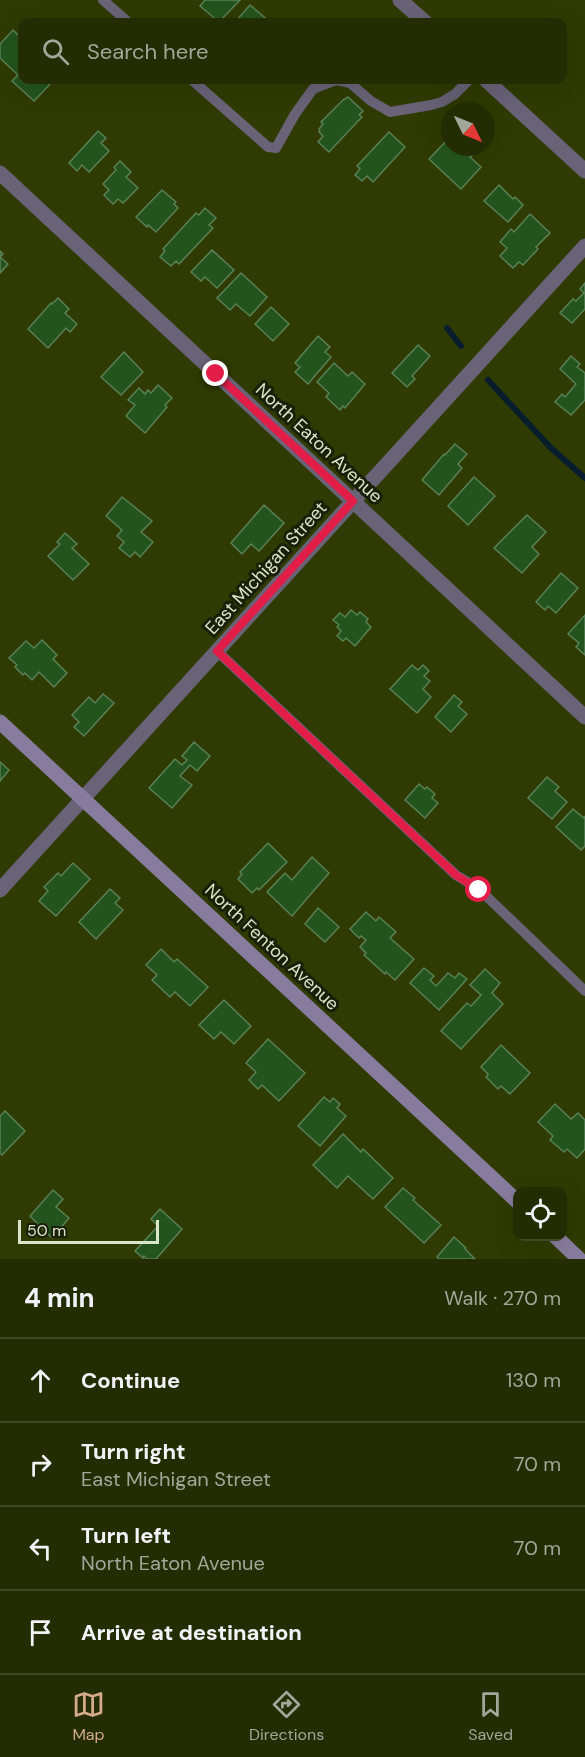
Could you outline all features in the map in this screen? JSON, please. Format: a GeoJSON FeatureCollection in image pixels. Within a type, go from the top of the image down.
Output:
{"type":"FeatureCollection","features":[{"type":"Feature","properties":{"kind":"street"},"geometry":{"type":"LineString","coordinates":[[400,0],[420,18]]}},
{"type":"Feature","properties":{"kind":"street"},"geometry":{"type":"LineString","coordinates":[[490,84],[585,171]]}},
{"type":"Feature","properties":{"kind":"street","name":"North Eaton Avenue"},"geometry":{"type":"LineString","coordinates":[[0,173],[585,717]]}},
{"type":"Feature","properties":{"kind":"street","name":"East Michigan Street"},"geometry":{"type":"LineString","coordinates":[[0,890],[585,246]]}},
{"type":"Feature","properties":{"kind":"street","name":"North Fenton Avenue"},"geometry":{"type":"LineString","coordinates":[[0,722],[513,1197]]}},
{"type":"Feature","properties":{"kind":"street"},"geometry":{"type":"LineString","coordinates":[[560,1241],[579,1259]]}},
{"type":"Feature","properties":{"kind":"lane"},"geometry":{"type":"LineString","coordinates":[[103,0],[123,18]]}},
{"type":"Feature","properties":{"kind":"lane"},"geometry":{"type":"LineString","coordinates":[[197,84],[268,147],[276,148],[295,114],[313,89],[326,84]]}},
{"type":"Feature","properties":{"kind":"lane"},"geometry":{"type":"LineString","coordinates":[[351,84],[371,101],[390,112],[431,105],[449,99],[465,84]]}},
{"type":"Feature","properties":{"kind":"lane"},"geometry":{"type":"LineString","coordinates":[[217,651],[456,875],[479,890],[585,991]]}},
{"type":"Feature","properties":{"kind":"building"},"geometry":{"type":"Polygon","coordinates":[[[205,0],[240,0],[223,18],[214,18],[200,6],[205,0]]]}},
{"type":"Feature","properties":{"kind":"building"},"geometry":{"type":"Polygon","coordinates":[[[250,5],[265,18],[239,18],[250,5]]]}},
{"type":"Feature","properties":{"kind":"building"},"geometry":{"type":"Polygon","coordinates":[[[13,30],[18,35],[18,75],[0,58],[0,44],[13,30]]]}},
{"type":"Feature","properties":{"kind":"building"},"geometry":{"type":"Polygon","coordinates":[[[18,75],[18,84],[50,84],[34,101],[12,81],[18,75]]]}},
{"type":"Feature","properties":{"kind":"building"},"geometry":{"type":"Polygon","coordinates":[[[348,97],[363,111],[359,115],[362,117],[329,152],[318,142],[323,136],[319,132],[323,124],[321,122],[348,97]]]}},
{"type":"Feature","properties":{"kind":"building"},"geometry":{"type":"Polygon","coordinates":[[[98,131],[106,138],[101,143],[109,151],[89,172],[82,165],[77,171],[69,163],[98,131]]]}},
{"type":"Feature","properties":{"kind":"building"},"geometry":{"type":"Polygon","coordinates":[[[389,132],[405,147],[373,182],[367,176],[362,181],[355,175],[360,169],[357,166],[389,132]]]}},
{"type":"Feature","properties":{"kind":"building"},"geometry":{"type":"Polygon","coordinates":[[[441,146],[441,156],[471,156],[481,167],[461,189],[429,159],[441,146]]]}},
{"type":"Feature","properties":{"kind":"building"},"geometry":{"type":"Polygon","coordinates":[[[120,161],[131,172],[126,177],[138,188],[123,203],[118,199],[113,204],[104,195],[109,190],[103,184],[116,170],[114,167],[120,161]]]}},
{"type":"Feature","properties":{"kind":"building"},"geometry":{"type":"Polygon","coordinates":[[[499,185],[523,205],[508,222],[484,201],[499,185]]]}},
{"type":"Feature","properties":{"kind":"building"},"geometry":{"type":"Polygon","coordinates":[[[162,190],[176,202],[174,204],[178,208],[156,232],[136,217],[162,190]]]}},
{"type":"Feature","properties":{"kind":"building"},"geometry":{"type":"Polygon","coordinates":[[[205,208],[216,218],[209,225],[213,228],[179,264],[176,261],[171,266],[160,257],[165,251],[163,249],[196,213],[199,215],[205,208]]]}},
{"type":"Feature","properties":{"kind":"building"},"geometry":{"type":"Polygon","coordinates":[[[530,214],[550,233],[523,265],[519,262],[513,268],[500,256],[507,248],[500,242],[511,229],[514,232],[530,214]]]}},
{"type":"Feature","properties":{"kind":"building"},"geometry":{"type":"Polygon","coordinates":[[[212,250],[234,270],[217,288],[205,277],[201,281],[191,272],[212,250]]]}},
{"type":"Feature","properties":{"kind":"building"},"geometry":{"type":"Polygon","coordinates":[[[0,257],[8,264],[0,273],[0,257]]]}},
{"type":"Feature","properties":{"kind":"building"},"geometry":{"type":"Polygon","coordinates":[[[241,273],[267,297],[250,316],[236,304],[230,310],[217,298],[241,273]]]}},
{"type":"Feature","properties":{"kind":"building"},"geometry":{"type":"Polygon","coordinates":[[[585,283],[585,309],[572,323],[560,313],[573,299],[576,301],[584,293],[580,289],[585,283]]]}},
{"type":"Feature","properties":{"kind":"building"},"geometry":{"type":"Polygon","coordinates":[[[58,298],[69,309],[65,313],[77,324],[70,332],[66,328],[48,348],[28,329],[58,298]]]}},
{"type":"Feature","properties":{"kind":"building"},"geometry":{"type":"Polygon","coordinates":[[[271,307],[289,324],[273,341],[255,324],[271,307]]]}},
{"type":"Feature","properties":{"kind":"building"},"geometry":{"type":"Polygon","coordinates":[[[318,336],[330,347],[325,352],[331,357],[308,384],[295,372],[300,367],[295,363],[318,336]]]}},
{"type":"Feature","properties":{"kind":"building"},"geometry":{"type":"Polygon","coordinates":[[[418,345],[430,356],[412,376],[415,379],[407,387],[392,373],[418,345]]]}},
{"type":"Feature","properties":{"kind":"building"},"geometry":{"type":"Polygon","coordinates":[[[124,352],[143,372],[121,395],[101,377],[124,352]]]}},
{"type":"Feature","properties":{"kind":"building"},"geometry":{"type":"Polygon","coordinates":[[[571,356],[580,364],[577,367],[585,373],[585,400],[571,415],[555,402],[562,394],[565,397],[576,384],[560,369],[571,356]]]}},
{"type":"Feature","properties":{"kind":"building"},"geometry":{"type":"Polygon","coordinates":[[[334,363],[348,376],[352,372],[365,384],[345,408],[343,406],[340,410],[326,397],[329,393],[317,382],[334,363]]]}},
{"type":"Feature","properties":{"kind":"building"},"geometry":{"type":"Polygon","coordinates":[[[158,385],[172,398],[145,433],[126,416],[135,405],[128,400],[139,388],[145,394],[148,390],[151,393],[158,385]]]}},
{"type":"Feature","properties":{"kind":"building"},"geometry":{"type":"Polygon","coordinates":[[[455,444],[467,454],[458,464],[462,468],[439,495],[422,480],[455,444]]]}},
{"type":"Feature","properties":{"kind":"building"},"geometry":{"type":"Polygon","coordinates":[[[474,477],[495,496],[468,525],[448,506],[474,477]]]}},
{"type":"Feature","properties":{"kind":"building"},"geometry":{"type":"Polygon","coordinates":[[[122,497],[152,521],[141,532],[153,542],[140,557],[135,552],[130,557],[119,548],[124,542],[117,536],[122,530],[106,516],[122,497]]]}},
{"type":"Feature","properties":{"kind":"building"},"geometry":{"type":"Polygon","coordinates":[[[264,505],[284,523],[259,551],[251,544],[242,554],[231,543],[264,505]]]}},
{"type":"Feature","properties":{"kind":"building"},"geometry":{"type":"Polygon","coordinates":[[[527,515],[546,532],[532,547],[539,554],[522,573],[494,548],[527,515]]]}},
{"type":"Feature","properties":{"kind":"building"},"geometry":{"type":"Polygon","coordinates":[[[65,533],[77,544],[72,548],[89,564],[73,580],[48,556],[60,544],[57,542],[65,533]]]}},
{"type":"Feature","properties":{"kind":"building"},"geometry":{"type":"Polygon","coordinates":[[[561,573],[578,588],[556,613],[548,606],[545,610],[536,602],[561,573]]]}},
{"type":"Feature","properties":{"kind":"building"},"geometry":{"type":"Polygon","coordinates":[[[351,610],[357,615],[360,612],[368,619],[366,622],[371,627],[355,646],[346,638],[343,641],[337,636],[341,631],[337,627],[339,625],[333,620],[340,613],[345,617],[351,610]]]}},
{"type":"Feature","properties":{"kind":"building"},"geometry":{"type":"Polygon","coordinates":[[[585,615],[585,655],[576,647],[579,643],[568,634],[585,615]]]}},
{"type":"Feature","properties":{"kind":"building"},"geometry":{"type":"Polygon","coordinates":[[[42,640],[57,655],[53,659],[67,673],[54,687],[39,672],[32,680],[25,673],[23,675],[9,658],[26,641],[34,648],[42,640]]]}},
{"type":"Feature","properties":{"kind":"building"},"geometry":{"type":"Polygon","coordinates":[[[412,665],[418,670],[423,665],[429,671],[424,676],[430,681],[423,689],[431,697],[417,713],[390,689],[412,665]]]}},
{"type":"Feature","properties":{"kind":"building"},"geometry":{"type":"Polygon","coordinates":[[[103,694],[114,703],[84,736],[74,727],[79,722],[72,715],[89,697],[95,703],[103,694]]]}},
{"type":"Feature","properties":{"kind":"building"},"geometry":{"type":"Polygon","coordinates":[[[454,695],[462,702],[458,706],[467,714],[451,732],[435,717],[454,695]]]}},
{"type":"Feature","properties":{"kind":"building"},"geometry":{"type":"Polygon","coordinates":[[[194,742],[210,756],[197,771],[190,765],[180,776],[192,785],[172,808],[149,788],[175,759],[182,765],[187,760],[182,756],[194,742]]]}},
{"type":"Feature","properties":{"kind":"building"},"geometry":{"type":"Polygon","coordinates":[[[0,762],[9,770],[0,781],[0,762]]]}},
{"type":"Feature","properties":{"kind":"building"},"geometry":{"type":"Polygon","coordinates":[[[547,777],[559,787],[555,791],[567,802],[552,819],[528,798],[547,777]]]}},
{"type":"Feature","properties":{"kind":"building"},"geometry":{"type":"Polygon","coordinates":[[[419,784],[435,794],[432,798],[438,803],[425,818],[405,800],[419,784]]]}},
{"type":"Feature","properties":{"kind":"building"},"geometry":{"type":"Polygon","coordinates":[[[573,809],[584,818],[585,816],[585,846],[581,850],[556,827],[573,809]]]}},
{"type":"Feature","properties":{"kind":"building"},"geometry":{"type":"Polygon","coordinates":[[[268,843],[287,862],[259,890],[257,888],[252,893],[238,879],[242,874],[240,872],[268,843]]]}},
{"type":"Feature","properties":{"kind":"building"},"geometry":{"type":"Polygon","coordinates":[[[312,857],[329,873],[292,916],[267,892],[285,873],[292,880],[312,857]]]}},
{"type":"Feature","properties":{"kind":"building"},"geometry":{"type":"Polygon","coordinates":[[[73,863],[90,879],[56,916],[39,901],[48,891],[44,887],[58,873],[61,876],[73,863]]]}},
{"type":"Feature","properties":{"kind":"building"},"geometry":{"type":"Polygon","coordinates":[[[110,889],[120,898],[115,903],[123,910],[96,939],[79,922],[110,889]]]}},
{"type":"Feature","properties":{"kind":"building"},"geometry":{"type":"Polygon","coordinates":[[[318,908],[339,927],[325,942],[305,924],[318,908]]]}},
{"type":"Feature","properties":{"kind":"building"},"geometry":{"type":"Polygon","coordinates":[[[366,912],[376,921],[379,917],[396,932],[390,938],[414,959],[395,980],[364,955],[366,953],[360,947],[366,940],[361,936],[359,938],[350,929],[366,912]]]}},
{"type":"Feature","properties":{"kind":"building"},"geometry":{"type":"Polygon","coordinates":[[[161,949],[174,962],[177,959],[208,987],[190,1006],[175,992],[170,997],[152,980],[157,975],[146,965],[161,949]]]}},
{"type":"Feature","properties":{"kind":"building"},"geometry":{"type":"Polygon","coordinates":[[[424,968],[434,976],[430,980],[436,986],[448,973],[455,978],[459,973],[467,979],[439,1010],[410,983],[424,968]]]}},
{"type":"Feature","properties":{"kind":"building"},"geometry":{"type":"Polygon","coordinates":[[[485,969],[500,983],[492,993],[503,1004],[461,1049],[441,1031],[467,1003],[471,1006],[481,995],[470,985],[485,969]]]}},
{"type":"Feature","properties":{"kind":"building"},"geometry":{"type":"Polygon","coordinates":[[[224,1000],[251,1026],[234,1044],[221,1032],[214,1039],[199,1025],[224,1000]]]}},
{"type":"Feature","properties":{"kind":"building"},"geometry":{"type":"Polygon","coordinates":[[[268,1039],[305,1073],[279,1101],[262,1085],[258,1089],[249,1080],[256,1072],[246,1063],[268,1039]]]}},
{"type":"Feature","properties":{"kind":"building"},"geometry":{"type":"Polygon","coordinates":[[[501,1045],[530,1073],[510,1094],[501,1086],[498,1089],[486,1077],[488,1074],[481,1067],[501,1045]]]}},
{"type":"Feature","properties":{"kind":"building"},"geometry":{"type":"Polygon","coordinates":[[[324,1097],[330,1102],[333,1098],[340,1104],[337,1108],[346,1116],[320,1146],[298,1126],[324,1097]]]}},
{"type":"Feature","properties":{"kind":"building"},"geometry":{"type":"Polygon","coordinates":[[[555,1104],[571,1119],[578,1113],[585,1120],[585,1149],[577,1158],[567,1149],[564,1152],[550,1140],[553,1136],[538,1122],[555,1104]]]}},
{"type":"Feature","properties":{"kind":"building"},"geometry":{"type":"Polygon","coordinates":[[[5,1111],[25,1131],[2,1155],[0,1153],[0,1116],[5,1111]]]}},
{"type":"Feature","properties":{"kind":"building"},"geometry":{"type":"Polygon","coordinates":[[[343,1134],[361,1152],[363,1149],[393,1178],[373,1199],[348,1176],[337,1188],[313,1165],[343,1134]]]}},
{"type":"Feature","properties":{"kind":"building"},"geometry":{"type":"Polygon","coordinates":[[[403,1188],[441,1225],[424,1243],[385,1207],[403,1188]]]}},
{"type":"Feature","properties":{"kind":"building"},"geometry":{"type":"Polygon","coordinates":[[[53,1190],[63,1199],[56,1207],[69,1218],[52,1238],[30,1216],[53,1190]]]}},
{"type":"Feature","properties":{"kind":"building"},"geometry":{"type":"Polygon","coordinates":[[[160,1209],[182,1229],[156,1259],[147,1259],[144,1256],[143,1258],[135,1251],[158,1226],[151,1219],[160,1209]]]}},
{"type":"Feature","properties":{"kind":"building"},"geometry":{"type":"Polygon","coordinates":[[[454,1237],[475,1259],[439,1259],[437,1257],[454,1237]]]}},
{"type":"Feature","properties":{"kind":"waterway"},"geometry":{"type":"LineString","coordinates":[[447,328],[461,346]]}},
{"type":"Feature","properties":{"kind":"waterway"},"geometry":{"type":"LineString","coordinates":[[488,380],[551,448],[585,478]]}},
{"type":"Feature","properties":{"kind":"route"},"geometry":{"type":"LineString","coordinates":[[216,374],[353,501],[217,651],[456,875],[479,890]]}}]}
